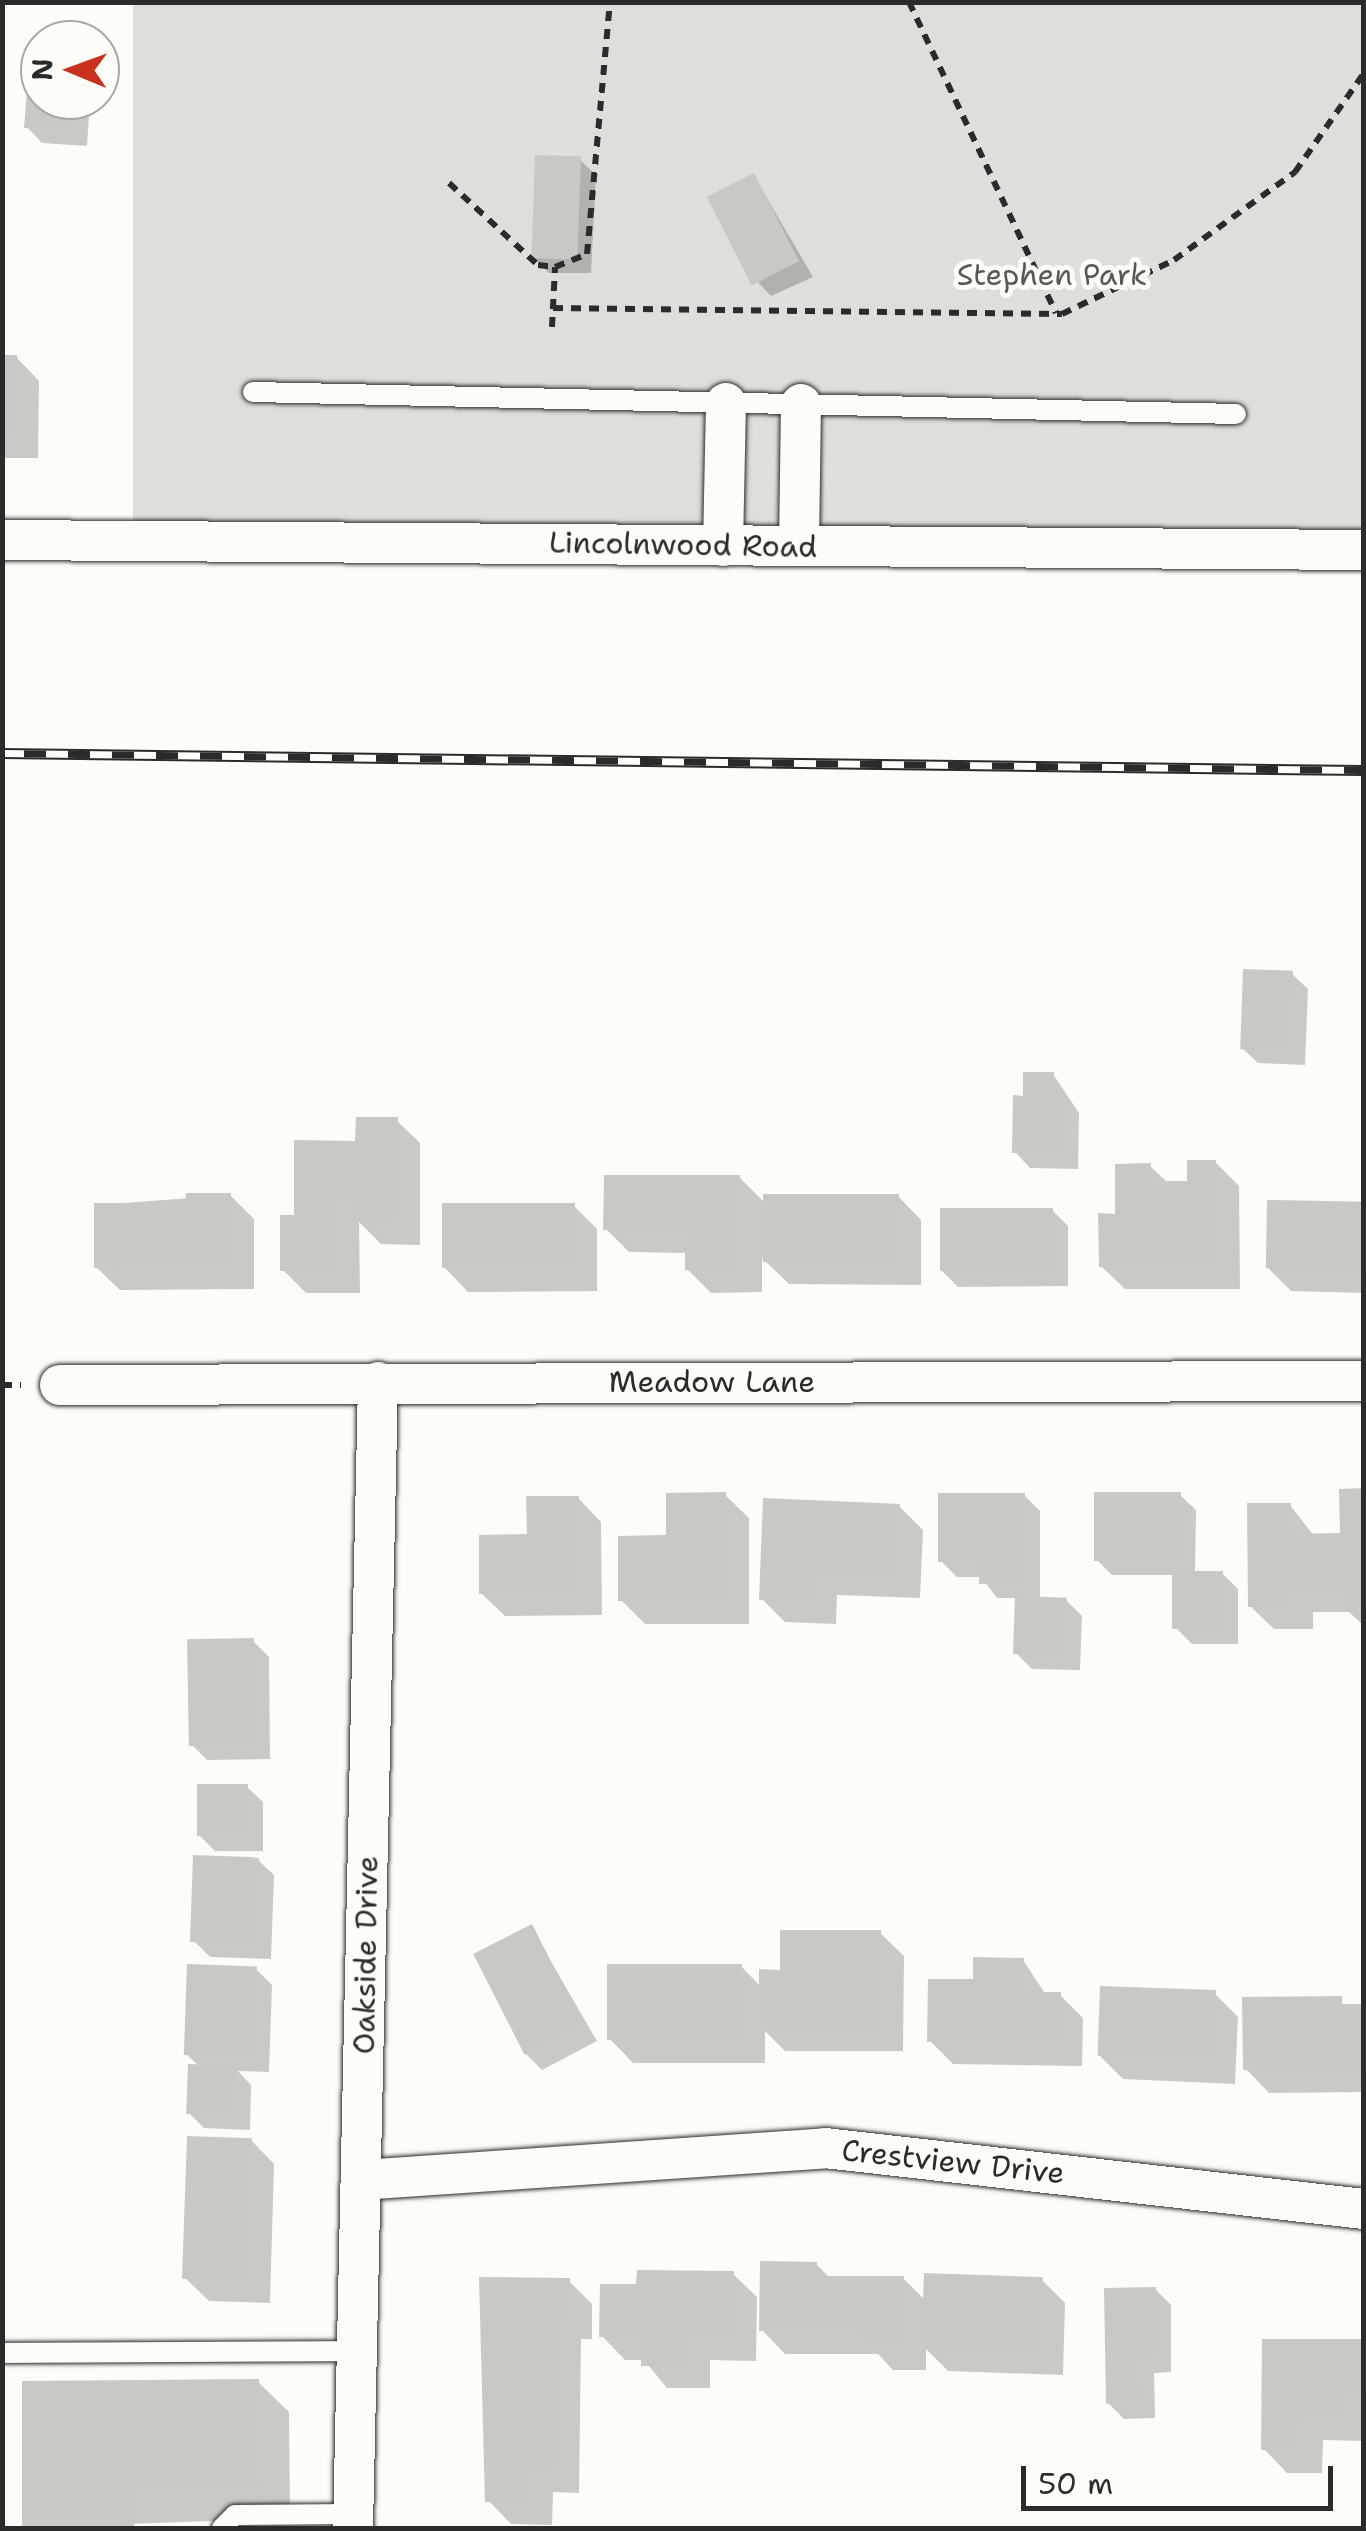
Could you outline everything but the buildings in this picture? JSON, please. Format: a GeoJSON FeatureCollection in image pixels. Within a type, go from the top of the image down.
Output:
{"type":"FeatureCollection","features":[{"type":"Feature","properties":{"kind":"street"},"geometry":{"type":"LineString","coordinates":[[723,546],[726,403]]}},
{"type":"Feature","properties":{"kind":"street"},"geometry":{"type":"LineString","coordinates":[[799,546],[802,404]]}},
{"type":"Feature","properties":{"kind":"street","name":"Lincolnwood Road"},"geometry":{"type":"LineString","coordinates":[[2,540],[1364,550]]}},
{"type":"Feature","properties":{"kind":"street","name":"Meadow Lane"},"geometry":{"type":"LineString","coordinates":[[60,1385],[1364,1381]]}},
{"type":"Feature","properties":{"kind":"street","name":"Oakside Drive"},"geometry":{"type":"LineString","coordinates":[[353,2522],[378,1382]]}},
{"type":"Feature","properties":{"kind":"street","name":"Crestview Drive"},"geometry":{"type":"LineString","coordinates":[[361,2180],[825,2148],[1364,2209]]}},
{"type":"Feature","properties":{"kind":"lane"},"geometry":{"type":"LineString","coordinates":[[253,392],[1236,414]]}},
{"type":"Feature","properties":{"kind":"lane"},"geometry":{"type":"LineString","coordinates":[[2,2353],[357,2351]]}},
{"type":"Feature","properties":{"kind":"lane"},"geometry":{"type":"LineString","coordinates":[[222,2528],[235,2515],[353,2522]]}},
{"type":"Feature","properties":{"kind":"path"},"geometry":{"type":"LineString","coordinates":[[449,182],[538,265],[555,267],[587,254],[610,2]]}},
{"type":"Feature","properties":{"kind":"path"},"geometry":{"type":"LineString","coordinates":[[909,2],[1056,314]]}},
{"type":"Feature","properties":{"kind":"path"},"geometry":{"type":"LineString","coordinates":[[553,308],[1056,314],[1174,260],[1295,172],[1364,72]]}},
{"type":"Feature","properties":{"kind":"path"},"geometry":{"type":"LineString","coordinates":[[552,326],[555,267]]}},
{"type":"Feature","properties":{"kind":"green space","name":"Stephen Park"},"geometry":{"type":"Polygon","coordinates":[[[133,3],[1363,3],[1363,540],[133,540],[133,3]]]}},
{"type":"Feature","properties":{"kind":"railway"},"geometry":{"type":"LineString","coordinates":[[2,753],[1364,770]]}}]}
